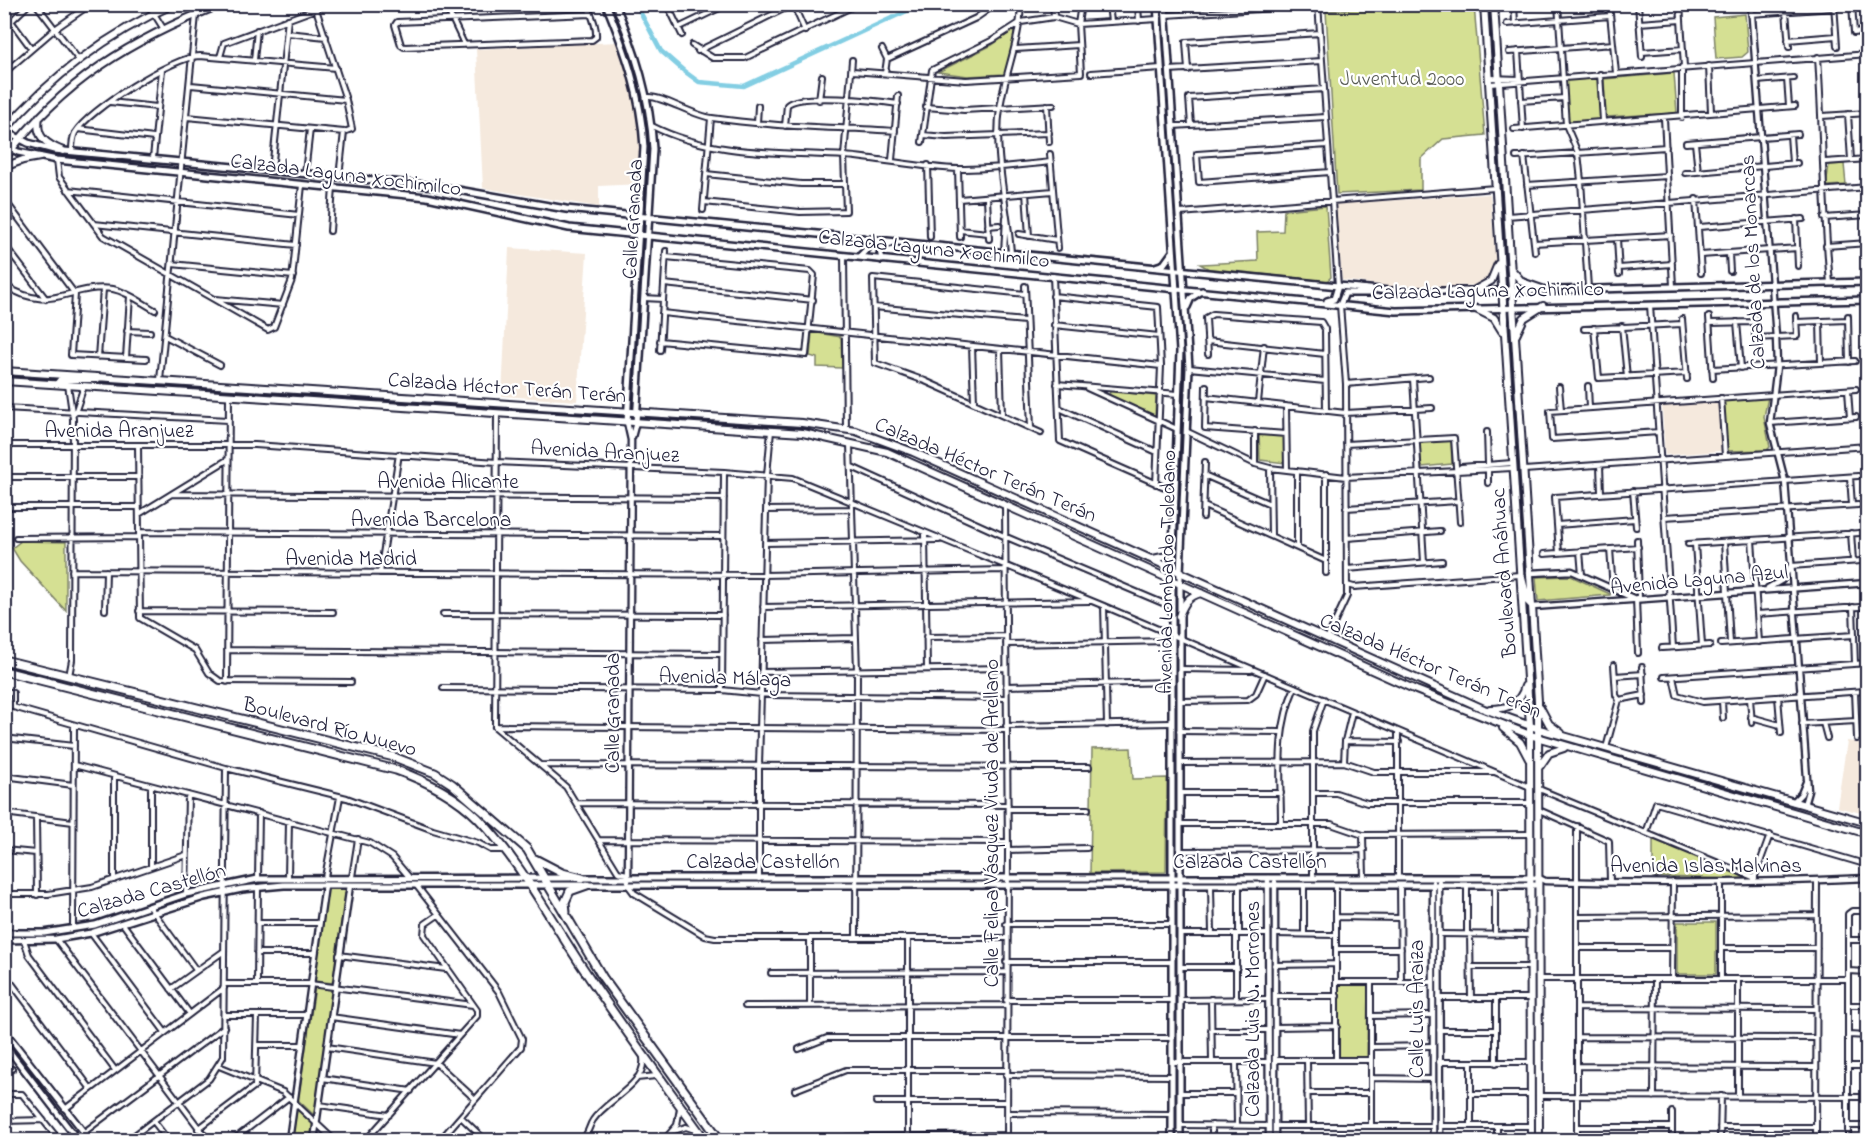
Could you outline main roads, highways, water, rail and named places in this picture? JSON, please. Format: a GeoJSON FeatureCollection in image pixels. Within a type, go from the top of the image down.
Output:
{"type":"FeatureCollection","features":[{"type":"Feature","properties":{"kind":"highway","name":"Boulevard Río Nuevo"},"geometry":{"type":"LineString","coordinates":[[4,660],[417,765],[452,784],[512,833],[534,858],[603,978],[720,1140]]}},
{"type":"Feature","properties":{"kind":"highway","name":"Boulevard Río Nuevo"},"geometry":{"type":"LineString","coordinates":[[4,671],[352,758],[416,777],[464,805],[479,819],[504,850],[643,1057],[705,1140]]}},
{"type":"Feature","properties":{"kind":"highway"},"geometry":{"type":"LineString","coordinates":[[45,683],[63,683],[69,677]]}},
{"type":"Feature","properties":{"kind":"highway"},"geometry":{"type":"LineString","coordinates":[[534,858],[562,873],[582,878]]}},
{"type":"Feature","properties":{"kind":"highway"},"geometry":{"type":"LineString","coordinates":[[567,917],[567,896],[574,887],[587,885]]}},
{"type":"Feature","properties":{"kind":"highway"},"geometry":{"type":"LineString","coordinates":[[658,1076],[666,1074],[681,1087]]}},
{"type":"Feature","properties":{"kind":"main road"},"geometry":{"type":"LineString","coordinates":[[5,131],[47,85],[78,59],[117,33],[174,4]]}},
{"type":"Feature","properties":{"kind":"main road"},"geometry":{"type":"LineString","coordinates":[[4,159],[39,117],[93,69],[163,28],[222,4]]}},
{"type":"Feature","properties":{"kind":"main road","name":"Calle Granada"},"geometry":{"type":"LineString","coordinates":[[606,4],[626,50],[640,101],[644,147],[627,422]]}},
{"type":"Feature","properties":{"kind":"main road","name":"Calle Granada"},"geometry":{"type":"LineString","coordinates":[[615,4],[636,54],[648,98],[652,126],[650,217],[636,422]]}},
{"type":"Feature","properties":{"kind":"main road","name":"Avenida Lombardo Toledano"},"geometry":{"type":"LineString","coordinates":[[1157,4],[1180,351],[1172,570],[1172,1140]]}},
{"type":"Feature","properties":{"kind":"main road","name":"Avenida Lombardo Toledano"},"geometry":{"type":"LineString","coordinates":[[1165,4],[1189,368],[1179,616],[1180,1140]]}},
{"type":"Feature","properties":{"kind":"main road","name":"Boulevard Anáhuac"},"geometry":{"type":"LineString","coordinates":[[1484,4],[1530,726],[1531,1140]]}},
{"type":"Feature","properties":{"kind":"main road","name":"Boulevard Anáhuac"},"geometry":{"type":"LineString","coordinates":[[1494,4],[1538,701],[1541,881],[1538,979],[1539,1140]]}},
{"type":"Feature","properties":{"kind":"main road"},"geometry":{"type":"LineString","coordinates":[[1161,68],[1164,80],[1170,85]]}},
{"type":"Feature","properties":{"kind":"main road"},"geometry":{"type":"LineString","coordinates":[[1163,103],[1169,106],[1173,125]]}},
{"type":"Feature","properties":{"kind":"main road"},"geometry":{"type":"LineString","coordinates":[[39,117],[37,129],[41,138],[63,151]]}},
{"type":"Feature","properties":{"kind":"main road","name":"Calzada Laguna Xochimilco"},"geometry":{"type":"LineString","coordinates":[[5,131],[19,139],[63,151],[447,188],[566,209],[1401,292],[1868,282]]}},
{"type":"Feature","properties":{"kind":"main road","name":"Calzada Laguna Xochimilco"},"geometry":{"type":"LineString","coordinates":[[4,145],[11,150],[57,160],[440,198],[550,225],[1396,311],[1868,300]]}},
{"type":"Feature","properties":{"kind":"main road"},"geometry":{"type":"LineString","coordinates":[[4,167],[40,157]]}},
{"type":"Feature","properties":{"kind":"main road"},"geometry":{"type":"LineString","coordinates":[[280,182],[317,182],[321,175]]}},
{"type":"Feature","properties":{"kind":"main road"},"geometry":{"type":"LineString","coordinates":[[1496,188],[1501,191],[1507,216]]}},
{"type":"Feature","properties":{"kind":"main road"},"geometry":{"type":"LineString","coordinates":[[858,257],[867,249],[863,238]]}},
{"type":"Feature","properties":{"kind":"main road"},"geometry":{"type":"LineString","coordinates":[[882,260],[880,250],[884,245],[895,242]]}},
{"type":"Feature","properties":{"kind":"main road"},"geometry":{"type":"LineString","coordinates":[[1152,268],[1168,261],[1173,249]]}},
{"type":"Feature","properties":{"kind":"main road"},"geometry":{"type":"LineString","coordinates":[[1473,291],[1491,281],[1499,261]]}},
{"type":"Feature","properties":{"kind":"main road"},"geometry":{"type":"LineString","coordinates":[[1510,267],[1522,282],[1545,290]]}},
{"type":"Feature","properties":{"kind":"main road"},"geometry":{"type":"LineString","coordinates":[[1275,298],[1329,301],[1336,296],[1338,286]]}},
{"type":"Feature","properties":{"kind":"main road"},"geometry":{"type":"LineString","coordinates":[[1186,315],[1191,298],[1204,291]]}},
{"type":"Feature","properties":{"kind":"main road"},"geometry":{"type":"LineString","coordinates":[[1340,305],[1343,295],[1349,292],[1401,292]]}},
{"type":"Feature","properties":{"kind":"main road"},"geometry":{"type":"LineString","coordinates":[[1515,339],[1524,318],[1543,306]]}},
{"type":"Feature","properties":{"kind":"main road"},"geometry":{"type":"LineString","coordinates":[[1474,308],[1494,318],[1505,338]]}},
{"type":"Feature","properties":{"kind":"main road","name":"Calzada Héctor Terán Terán"},"geometry":{"type":"LineString","coordinates":[[4,372],[160,380],[802,423],[846,429],[913,452],[1484,709],[1539,729],[1864,822]]}},
{"type":"Feature","properties":{"kind":"main road"},"geometry":{"type":"LineString","coordinates":[[57,384],[61,379],[88,381],[110,378]]}},
{"type":"Feature","properties":{"kind":"main road","name":"Calzada Héctor Terán Terán"},"geometry":{"type":"LineString","coordinates":[[4,381],[803,433],[850,441],[887,452],[1409,687],[1498,724],[1577,750],[1868,834]]}},
{"type":"Feature","properties":{"kind":"main road"},"geometry":{"type":"LineString","coordinates":[[1507,381],[1512,382],[1514,386],[1520,428]]}},
{"type":"Feature","properties":{"kind":"main road"},"geometry":{"type":"LineString","coordinates":[[143,390],[158,387],[184,389],[188,382]]}},
{"type":"Feature","properties":{"kind":"main road"},"geometry":{"type":"LineString","coordinates":[[1178,394],[1187,399]]}},
{"type":"Feature","properties":{"kind":"main road"},"geometry":{"type":"LineString","coordinates":[[1512,466],[1523,469]]}},
{"type":"Feature","properties":{"kind":"main road"},"geometry":{"type":"LineString","coordinates":[[1150,559],[1167,556],[1173,543]]}},
{"type":"Feature","properties":{"kind":"main road"},"geometry":{"type":"LineString","coordinates":[[1520,575],[1525,582],[1528,602],[1533,607]]}},
{"type":"Feature","properties":{"kind":"main road"},"geometry":{"type":"LineString","coordinates":[[1179,616],[1185,603],[1193,595],[1201,593]]}},
{"type":"Feature","properties":{"kind":"main road"},"geometry":{"type":"LineString","coordinates":[[1335,654],[1341,651],[1386,666]]}},
{"type":"Feature","properties":{"kind":"main road"},"geometry":{"type":"LineString","coordinates":[[1484,709],[1502,709],[1513,705],[1522,696],[1527,680]]}},
{"type":"Feature","properties":{"kind":"main road"},"geometry":{"type":"LineString","coordinates":[[1409,687],[1443,699],[1450,695]]}},
{"type":"Feature","properties":{"kind":"main road"},"geometry":{"type":"LineString","coordinates":[[1538,701],[1549,724],[1570,738]]}},
{"type":"Feature","properties":{"kind":"main road"},"geometry":{"type":"LineString","coordinates":[[1172,723],[1177,726],[1179,745]]}},
{"type":"Feature","properties":{"kind":"main road"},"geometry":{"type":"LineString","coordinates":[[1498,724],[1520,742],[1530,763]]}},
{"type":"Feature","properties":{"kind":"main road"},"geometry":{"type":"LineString","coordinates":[[1539,769],[1545,758],[1555,749],[1577,750]]}},
{"type":"Feature","properties":{"kind":"main road"},"geometry":{"type":"LineString","coordinates":[[1172,768],[1175,788],[1179,793]]}},
{"type":"Feature","properties":{"kind":"main road"},"geometry":{"type":"LineString","coordinates":[[1172,802],[1177,805],[1179,824]]}},
{"type":"Feature","properties":{"kind":"main road"},"geometry":{"type":"LineString","coordinates":[[1770,805],[1796,808],[1804,805]]}},
{"type":"Feature","properties":{"kind":"main road"},"geometry":{"type":"LineString","coordinates":[[1826,821],[1833,818],[1864,822]]}},
{"type":"Feature","properties":{"kind":"main road","name":"Calzada Castellón"},"geometry":{"type":"LineString","coordinates":[[4,933],[73,929],[223,884],[288,877],[582,878],[759,885],[1007,886],[1495,885],[1530,881]]}},
{"type":"Feature","properties":{"kind":"main road"},"geometry":{"type":"LineString","coordinates":[[325,885],[330,880],[350,877]]}},
{"type":"Feature","properties":{"kind":"main road"},"geometry":{"type":"LineString","coordinates":[[387,877],[387,885]]}},
{"type":"Feature","properties":{"kind":"main road","name":"Calzada Castellón"},"geometry":{"type":"LineString","coordinates":[[4,940],[56,939],[91,933],[224,892],[258,887],[587,885],[628,879],[759,878],[1436,877],[1530,881]]}},
{"type":"Feature","properties":{"kind":"main road"},"geometry":{"type":"LineString","coordinates":[[1530,881],[1541,881]]}},
{"type":"Feature","properties":{"kind":"waterway"},"geometry":{"type":"LineString","coordinates":[[636,4],[661,51],[684,71],[699,82],[744,86],[922,4]]}},
{"type":"Feature","properties":{"kind":"park label","name":"Juventud 2000"},"geometry":{"type":"Point","coordinates":[1402,78]}}]}
